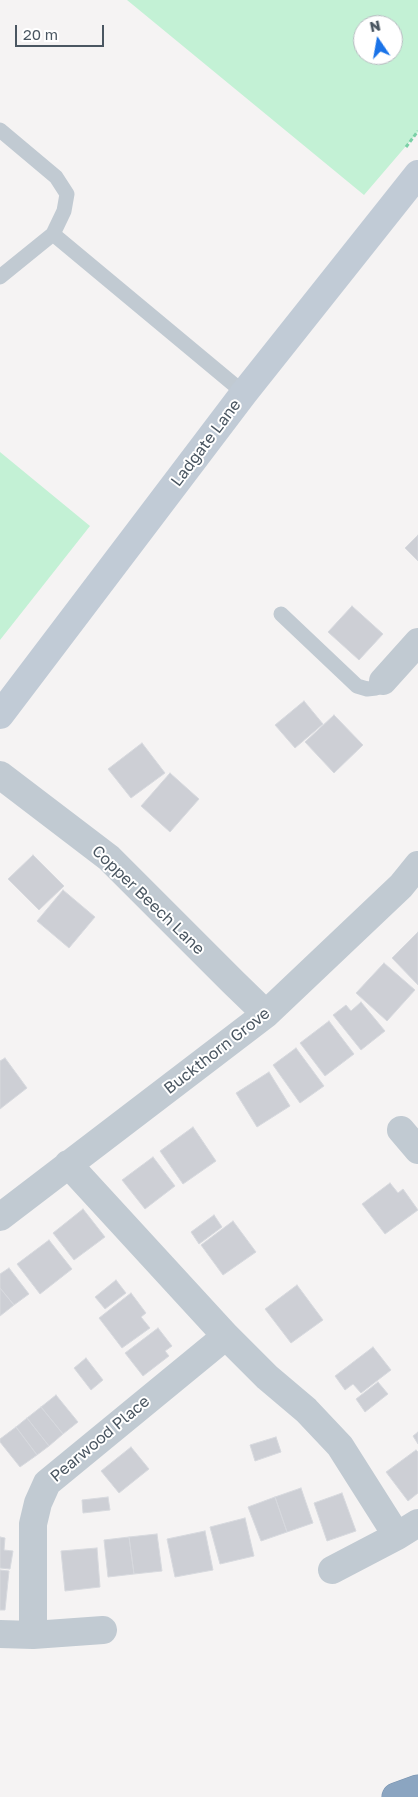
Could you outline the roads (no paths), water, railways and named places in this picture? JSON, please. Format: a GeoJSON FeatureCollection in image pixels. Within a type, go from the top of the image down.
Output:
{"type":"FeatureCollection","features":[{"type":"Feature","properties":{"kind":"highway"},"geometry":{"type":"LineString","coordinates":[[396,1797],[418,1790]]}},
{"type":"Feature","properties":{"kind":"main road","name":"Ladgate Lane"},"geometry":{"type":"LineString","coordinates":[[0,715],[244,393],[418,174]]}},
{"type":"Feature","properties":{"kind":"street"},"geometry":{"type":"LineString","coordinates":[[383,681],[418,642]]}},
{"type":"Feature","properties":{"kind":"street","name":"Copper Beech Lane"},"geometry":{"type":"LineString","coordinates":[[0,775],[109,858],[266,1014]]}},
{"type":"Feature","properties":{"kind":"street","name":"Buckthorn Grove"},"geometry":{"type":"LineString","coordinates":[[3,1209],[68,1164],[266,1014],[401,886],[418,865]]}},
{"type":"Feature","properties":{"kind":"street"},"geometry":{"type":"LineString","coordinates":[[68,1164],[226,1336],[267,1377],[306,1410],[340,1446],[408,1529],[332,1570]]}},
{"type":"Feature","properties":{"kind":"street","name":"Pearwood Place"},"geometry":{"type":"LineString","coordinates":[[33,1635],[33,1524],[38,1503],[47,1483],[226,1336]]}},
{"type":"Feature","properties":{"kind":"street"},"geometry":{"type":"LineString","coordinates":[[0,1634],[33,1635],[103,1630]]}},
{"type":"Feature","properties":{"kind":"lane"},"geometry":{"type":"LineString","coordinates":[[0,130],[56,177],[68,194],[64,211],[53,234],[0,277]]}},
{"type":"Feature","properties":{"kind":"lane"},"geometry":{"type":"LineString","coordinates":[[53,234],[244,393]]}},
{"type":"Feature","properties":{"kind":"lane"},"geometry":{"type":"LineString","coordinates":[[281,614],[356,686],[367,689],[376,688],[383,681]]}}]}
